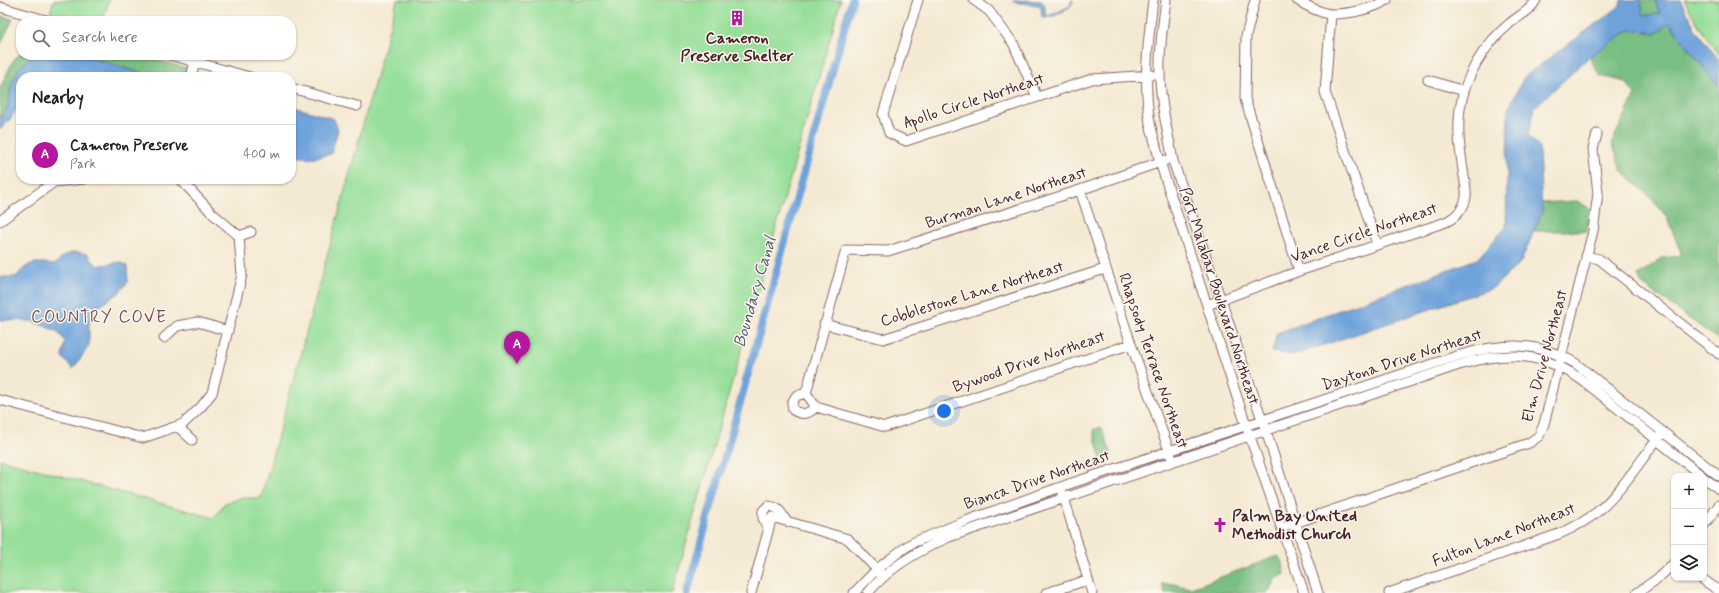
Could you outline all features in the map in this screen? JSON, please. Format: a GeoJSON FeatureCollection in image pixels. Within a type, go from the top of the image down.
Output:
{"type":"FeatureCollection","features":[{"type":"Feature","properties":{"kind":"street","name":"Apollo Circle Northeast"},"geometry":{"type":"LineString","coordinates":[[918,0],[883,114],[889,133],[906,141],[1092,79],[1160,75]]}},
{"type":"Feature","properties":{"kind":"street"},"geometry":{"type":"LineString","coordinates":[[974,0],[990,11],[1013,43],[1037,97]]}},
{"type":"Feature","properties":{"kind":"street","name":"Port Malabar Boulevard Northeast"},"geometry":{"type":"LineString","coordinates":[[1153,0],[1148,40],[1147,75],[1150,122],[1160,162],[1250,437],[1304,593]]}},
{"type":"Feature","properties":{"kind":"street","name":"Port Malabar Boulevard Northeast"},"geometry":{"type":"LineString","coordinates":[[1166,0],[1160,41],[1160,75],[1165,120],[1173,157],[1220,300],[1266,431],[1294,523],[1318,593]]}},
{"type":"Feature","properties":{"kind":"street"},"geometry":{"type":"LineString","coordinates":[[1256,0],[1246,36],[1245,99],[1299,271]]}},
{"type":"Feature","properties":{"kind":"street"},"geometry":{"type":"LineString","coordinates":[[1297,0],[1304,5],[1330,14],[1358,10],[1387,0]]}},
{"type":"Feature","properties":{"kind":"street","name":"Vance Circle Northeast"},"geometry":{"type":"LineString","coordinates":[[1207,305],[1299,271],[1448,221],[1456,215],[1466,200],[1458,130],[1464,91],[1473,68],[1489,44],[1511,22],[1531,8],[1536,0]]}},
{"type":"Feature","properties":{"kind":"street"},"geometry":{"type":"LineString","coordinates":[[0,7],[32,16]]}},
{"type":"Feature","properties":{"kind":"street"},"geometry":{"type":"LineString","coordinates":[[1330,14],[1325,92],[1377,244]]}},
{"type":"Feature","properties":{"kind":"street"},"geometry":{"type":"LineString","coordinates":[[188,60],[232,72]]}},
{"type":"Feature","properties":{"kind":"street"},"geometry":{"type":"LineString","coordinates":[[192,72],[195,62]]}},
{"type":"Feature","properties":{"kind":"street"},"geometry":{"type":"LineString","coordinates":[[1428,80],[1464,91]]}},
{"type":"Feature","properties":{"kind":"street"},"geometry":{"type":"LineString","coordinates":[[296,89],[357,106]]}},
{"type":"Feature","properties":{"kind":"street","name":"Elm Drive Northeast"},"geometry":{"type":"LineString","coordinates":[[1282,527],[1534,440],[1539,436],[1544,424],[1586,256],[1596,209],[1597,174],[1593,149],[1598,134]]}},
{"type":"Feature","properties":{"kind":"street","name":"Burman Lane Northeast"},"geometry":{"type":"LineString","coordinates":[[824,324],[846,250],[888,251],[1080,190],[1173,157]]}},
{"type":"Feature","properties":{"kind":"street"},"geometry":{"type":"LineString","coordinates":[[0,221],[51,184]]}},
{"type":"Feature","properties":{"kind":"street"},"geometry":{"type":"LineString","coordinates":[[0,400],[143,438],[183,424],[212,393],[242,275],[239,236],[185,184]]}},
{"type":"Feature","properties":{"kind":"street","name":"Rhapsody Terrace Northeast"},"geometry":{"type":"LineString","coordinates":[[1080,190],[1105,269],[1173,463]]}},
{"type":"Feature","properties":{"kind":"street"},"geometry":{"type":"LineString","coordinates":[[239,236],[251,232]]}},
{"type":"Feature","properties":{"kind":"street"},"geometry":{"type":"LineString","coordinates":[[1586,256],[1599,259],[1719,354]]}},
{"type":"Feature","properties":{"kind":"street","name":"Cobblestone Lane Northeast"},"geometry":{"type":"LineString","coordinates":[[824,324],[883,339],[1105,269]]}},
{"type":"Feature","properties":{"kind":"street"},"geometry":{"type":"LineString","coordinates":[[164,338],[177,326],[198,322],[228,331]]}},
{"type":"Feature","properties":{"kind":"street"},"geometry":{"type":"LineString","coordinates":[[806,393],[824,324]]}},
{"type":"Feature","properties":{"kind":"street","name":"Bywood Drive Northeast"},"geometry":{"type":"LineString","coordinates":[[816,407],[885,426],[1131,344]]}},
{"type":"Feature","properties":{"kind":"street","name":"Daytona Drive Northeast"},"geometry":{"type":"LineString","coordinates":[[1247,426],[1457,356],[1502,345],[1528,346],[1546,350],[1561,356],[1587,371],[1719,476]]}},
{"type":"Feature","properties":{"kind":"street","name":"Daytona Drive Northeast"},"geometry":{"type":"LineString","coordinates":[[1250,437],[1459,365],[1488,357],[1523,356],[1543,360],[1558,366],[1586,383],[1698,473]]}},
{"type":"Feature","properties":{"kind":"street"},"geometry":{"type":"LineString","coordinates":[[806,393],[816,407],[809,413],[800,414],[793,410],[792,403],[796,396],[806,393]]}},
{"type":"Feature","properties":{"kind":"street"},"geometry":{"type":"LineString","coordinates":[[177,426],[192,440]]}},
{"type":"Feature","properties":{"kind":"street","name":"Bianca Drive Northeast"},"geometry":{"type":"LineString","coordinates":[[854,593],[877,569],[891,557],[912,543],[967,520],[1061,487],[1247,426]]}},
{"type":"Feature","properties":{"kind":"street","name":"Fulton Lane Northeast"},"geometry":{"type":"LineString","coordinates":[[1389,593],[1559,534],[1586,521],[1612,497],[1663,432]]}},
{"type":"Feature","properties":{"kind":"street","name":"Bianca Drive Northeast"},"geometry":{"type":"LineString","coordinates":[[868,593],[900,564],[922,549],[949,537],[1250,437]]}},
{"type":"Feature","properties":{"kind":"street","name":"Daytona Drive Northeast"},"geometry":{"type":"LineString","coordinates":[[1707,480],[1719,489]]}},
{"type":"Feature","properties":{"kind":"street"},"geometry":{"type":"LineString","coordinates":[[1061,487],[1092,593]]}},
{"type":"Feature","properties":{"kind":"street"},"geometry":{"type":"LineString","coordinates":[[768,529],[763,518],[763,511],[768,506],[775,506],[780,510],[786,521]]}},
{"type":"Feature","properties":{"kind":"street"},"geometry":{"type":"LineString","coordinates":[[1707,521],[1719,506]]}},
{"type":"Feature","properties":{"kind":"street"},"geometry":{"type":"LineString","coordinates":[[751,593],[772,517],[848,539],[884,577]]}},
{"type":"Feature","properties":{"kind":"street"},"geometry":{"type":"LineString","coordinates":[[967,520],[971,530]]}},
{"type":"Feature","properties":{"kind":"street"},"geometry":{"type":"LineString","coordinates":[[1638,593],[1657,579],[1671,566]]}},
{"type":"Feature","properties":{"kind":"street"},"geometry":{"type":"LineString","coordinates":[[1046,593],[1088,580]]}},
{"type":"Feature","properties":{"kind":"street"},"geometry":{"type":"LineString","coordinates":[[1705,581],[1719,591]]}},
{"type":"Feature","properties":{"kind":"green space"},"geometry":{"type":"Polygon","coordinates":[[[54,0],[109,0],[104,16],[49,16],[54,0]]]}},
{"type":"Feature","properties":{"kind":"green space"},"geometry":{"type":"Polygon","coordinates":[[[397,0],[841,0],[672,593],[0,593],[0,459],[214,518],[225,503],[241,498],[261,498],[397,0]]]}},
{"type":"Feature","properties":{"kind":"green space"},"geometry":{"type":"Polygon","coordinates":[[[1640,0],[1655,0],[1660,14],[1643,15],[1640,0]]]}},
{"type":"Feature","properties":{"kind":"green space"},"geometry":{"type":"Polygon","coordinates":[[[1684,0],[1719,0],[1719,54],[1700,28],[1684,0]]]}},
{"type":"Feature","properties":{"kind":"green space"},"geometry":{"type":"Polygon","coordinates":[[[0,16],[13,19],[0,45],[0,16]]]}},
{"type":"Feature","properties":{"kind":"green space"},"geometry":{"type":"Polygon","coordinates":[[[1669,22],[1719,87],[1719,340],[1641,284],[1638,275],[1662,258],[1679,256],[1681,253],[1667,217],[1649,196],[1621,170],[1612,142],[1635,95],[1626,82],[1600,76],[1589,57],[1629,30],[1657,33],[1669,22]]]}},
{"type":"Feature","properties":{"kind":"green space"},"geometry":{"type":"Polygon","coordinates":[[[16,57],[16,60],[28,60],[16,72],[11,86],[8,106],[0,120],[0,88],[16,57]]]}},
{"type":"Feature","properties":{"kind":"green space"},"geometry":{"type":"Polygon","coordinates":[[[98,60],[157,60],[187,68],[186,72],[138,72],[98,60]]]}},
{"type":"Feature","properties":{"kind":"green space"},"geometry":{"type":"Polygon","coordinates":[[[1577,201],[1591,209],[1587,231],[1533,231],[1542,212],[1541,203],[1577,201]]]}},
{"type":"Feature","properties":{"kind":"green space"},"geometry":{"type":"Polygon","coordinates":[[[1101,427],[1112,455],[1101,460],[1093,430],[1101,427]]]}},
{"type":"Feature","properties":{"kind":"green space"},"geometry":{"type":"Polygon","coordinates":[[[1278,556],[1282,560],[1285,574],[1275,579],[1268,593],[1165,593],[1161,584],[1172,584],[1191,588],[1278,556]]]}},
{"type":"Feature","properties":{"kind":"water"},"geometry":{"type":"Polygon","coordinates":[[[1012,0],[1041,1],[1045,5],[1045,13],[1049,16],[1070,6],[1058,14],[1045,18],[1042,17],[1039,5],[1019,3],[1012,0]]]}},
{"type":"Feature","properties":{"kind":"water"},"geometry":{"type":"Polygon","coordinates":[[[1621,0],[1640,0],[1644,15],[1660,14],[1655,0],[1680,0],[1696,30],[1719,60],[1719,87],[1669,23],[1657,33],[1629,30],[1589,57],[1535,107],[1528,135],[1539,147],[1542,212],[1521,262],[1493,288],[1294,355],[1272,352],[1277,333],[1477,259],[1506,227],[1508,109],[1524,77],[1620,6],[1621,0]]]}},
{"type":"Feature","properties":{"kind":"water"},"geometry":{"type":"Polygon","coordinates":[[[28,60],[98,60],[138,72],[17,72],[28,60]]]}},
{"type":"Feature","properties":{"kind":"water"},"geometry":{"type":"Polygon","coordinates":[[[16,74],[16,109],[12,117],[0,130],[0,120],[8,106],[11,86],[16,74]]]}},
{"type":"Feature","properties":{"kind":"water"},"geometry":{"type":"Polygon","coordinates":[[[296,108],[334,119],[338,130],[331,154],[312,158],[296,156],[296,108]]]}},
{"type":"Feature","properties":{"kind":"water"},"geometry":{"type":"Polygon","coordinates":[[[74,252],[88,254],[97,266],[121,262],[127,266],[128,282],[119,293],[94,310],[89,324],[89,346],[73,369],[62,357],[65,341],[57,331],[31,321],[0,320],[0,277],[16,277],[21,271],[33,263],[55,264],[63,256],[74,252]]]}},
{"type":"Feature","properties":{"kind":"waterway","name":"Boundary Canal"},"geometry":{"type":"LineString","coordinates":[[687,593],[852,0]]}},
{"type":"Feature","properties":{"kind":"place","name":"Cameron Preserve Shelter"},"geometry":{"type":"Point","coordinates":[737,18]}},
{"type":"Feature","properties":{"kind":"place","name":"Cameron Preserve"},"geometry":{"type":"Point","coordinates":[517,364]}},
{"type":"Feature","properties":{"kind":"place","name":"Palm Bay United Methodist Church"},"geometry":{"type":"Point","coordinates":[1220,525]}},
{"type":"Feature","properties":{"kind":"district","name":"COUNTRY COVE"},"geometry":{"type":"Point","coordinates":[99,317]}}]}
